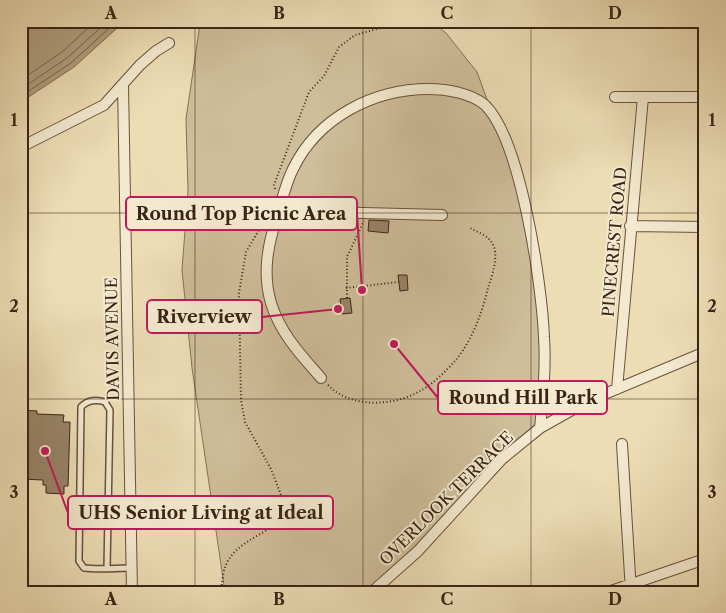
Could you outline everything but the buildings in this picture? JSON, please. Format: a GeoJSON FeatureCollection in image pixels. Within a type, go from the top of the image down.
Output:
{"type":"FeatureCollection","features":[{"type":"Feature","properties":{"kind":"street"},"geometry":{"type":"LineString","coordinates":[[21,147],[104,105],[156,51],[169,43]]}},
{"type":"Feature","properties":{"kind":"street","name":"DAVIS AVENUE"},"geometry":{"type":"LineString","coordinates":[[122,85],[132,592]]}},
{"type":"Feature","properties":{"kind":"street"},"geometry":{"type":"LineString","coordinates":[[321,378],[292,346],[280,326],[271,303],[266,278],[267,256],[288,179],[301,155],[325,127],[343,114],[372,98],[398,90],[452,91],[483,104],[494,116],[511,156],[530,235],[542,311],[544,381],[540,428]]}},
{"type":"Feature","properties":{"kind":"street"},"geometry":{"type":"LineString","coordinates":[[615,97],[705,97]]}},
{"type":"Feature","properties":{"kind":"street","name":"PINECREST ROAD"},"geometry":{"type":"LineString","coordinates":[[617,389],[630,226],[643,97]]}},
{"type":"Feature","properties":{"kind":"street"},"geometry":{"type":"LineString","coordinates":[[277,215],[295,209],[324,212],[442,215]]}},
{"type":"Feature","properties":{"kind":"street"},"geometry":{"type":"LineString","coordinates":[[630,226],[705,227]]}},
{"type":"Feature","properties":{"kind":"street","name":"OVERLOOK TERRACE"},"geometry":{"type":"LineString","coordinates":[[372,592],[418,551],[502,459],[540,428],[567,410],[705,352]]}},
{"type":"Feature","properties":{"kind":"street"},"geometry":{"type":"LineString","coordinates":[[622,444],[631,588]]}},
{"type":"Feature","properties":{"kind":"street"},"geometry":{"type":"LineString","coordinates":[[608,592],[631,588],[705,559]]}},
{"type":"Feature","properties":{"kind":"lane"},"geometry":{"type":"LineString","coordinates":[[107,568],[110,410],[105,402],[100,400],[84,403],[81,407],[79,560],[84,568],[107,568],[131,568]]}},
{"type":"Feature","properties":{"kind":"path"},"geometry":{"type":"LineString","coordinates":[[276,194],[274,185],[308,92],[324,76],[339,47],[355,35],[406,21]]}},
{"type":"Feature","properties":{"kind":"path"},"geometry":{"type":"LineString","coordinates":[[347,298],[348,253],[368,213]]}},
{"type":"Feature","properties":{"kind":"path"},"geometry":{"type":"LineString","coordinates":[[223,592],[221,589],[224,565],[233,552],[274,527],[282,519],[284,503],[271,469],[245,422],[241,400],[239,294],[246,252],[263,223],[277,215]]}},
{"type":"Feature","properties":{"kind":"path"},"geometry":{"type":"LineString","coordinates":[[321,378],[337,394],[362,403],[388,402],[420,391],[455,361],[473,331],[494,268],[494,247],[488,237],[470,228]]}},
{"type":"Feature","properties":{"kind":"path"},"geometry":{"type":"LineString","coordinates":[[346,288],[399,282]]}},
{"type":"Feature","properties":{"kind":"shaded area"},"geometry":{"type":"Polygon","coordinates":[[[205,21],[431,21],[446,33],[477,72],[519,187],[542,311],[540,428],[418,551],[365,592],[225,592],[192,368],[182,270],[188,191],[186,119],[200,24],[205,21]]]}},
{"type":"Feature","properties":{"kind":"water"},"geometry":{"type":"Polygon","coordinates":[[[21,21],[125,21],[74,67],[21,102],[21,21]]]}},
{"type":"Feature","properties":{"kind":"place","name":"Round Top Picnic Area"},"geometry":{"type":"Point","coordinates":[362,290]}},
{"type":"Feature","properties":{"kind":"place","name":"Riverview"},"geometry":{"type":"Point","coordinates":[338,309]}},
{"type":"Feature","properties":{"kind":"place","name":"Round Hill Park"},"geometry":{"type":"Point","coordinates":[394,344]}},
{"type":"Feature","properties":{"kind":"place","name":"UHS Senior Living at Ideal"},"geometry":{"type":"Point","coordinates":[45,451]}}]}
